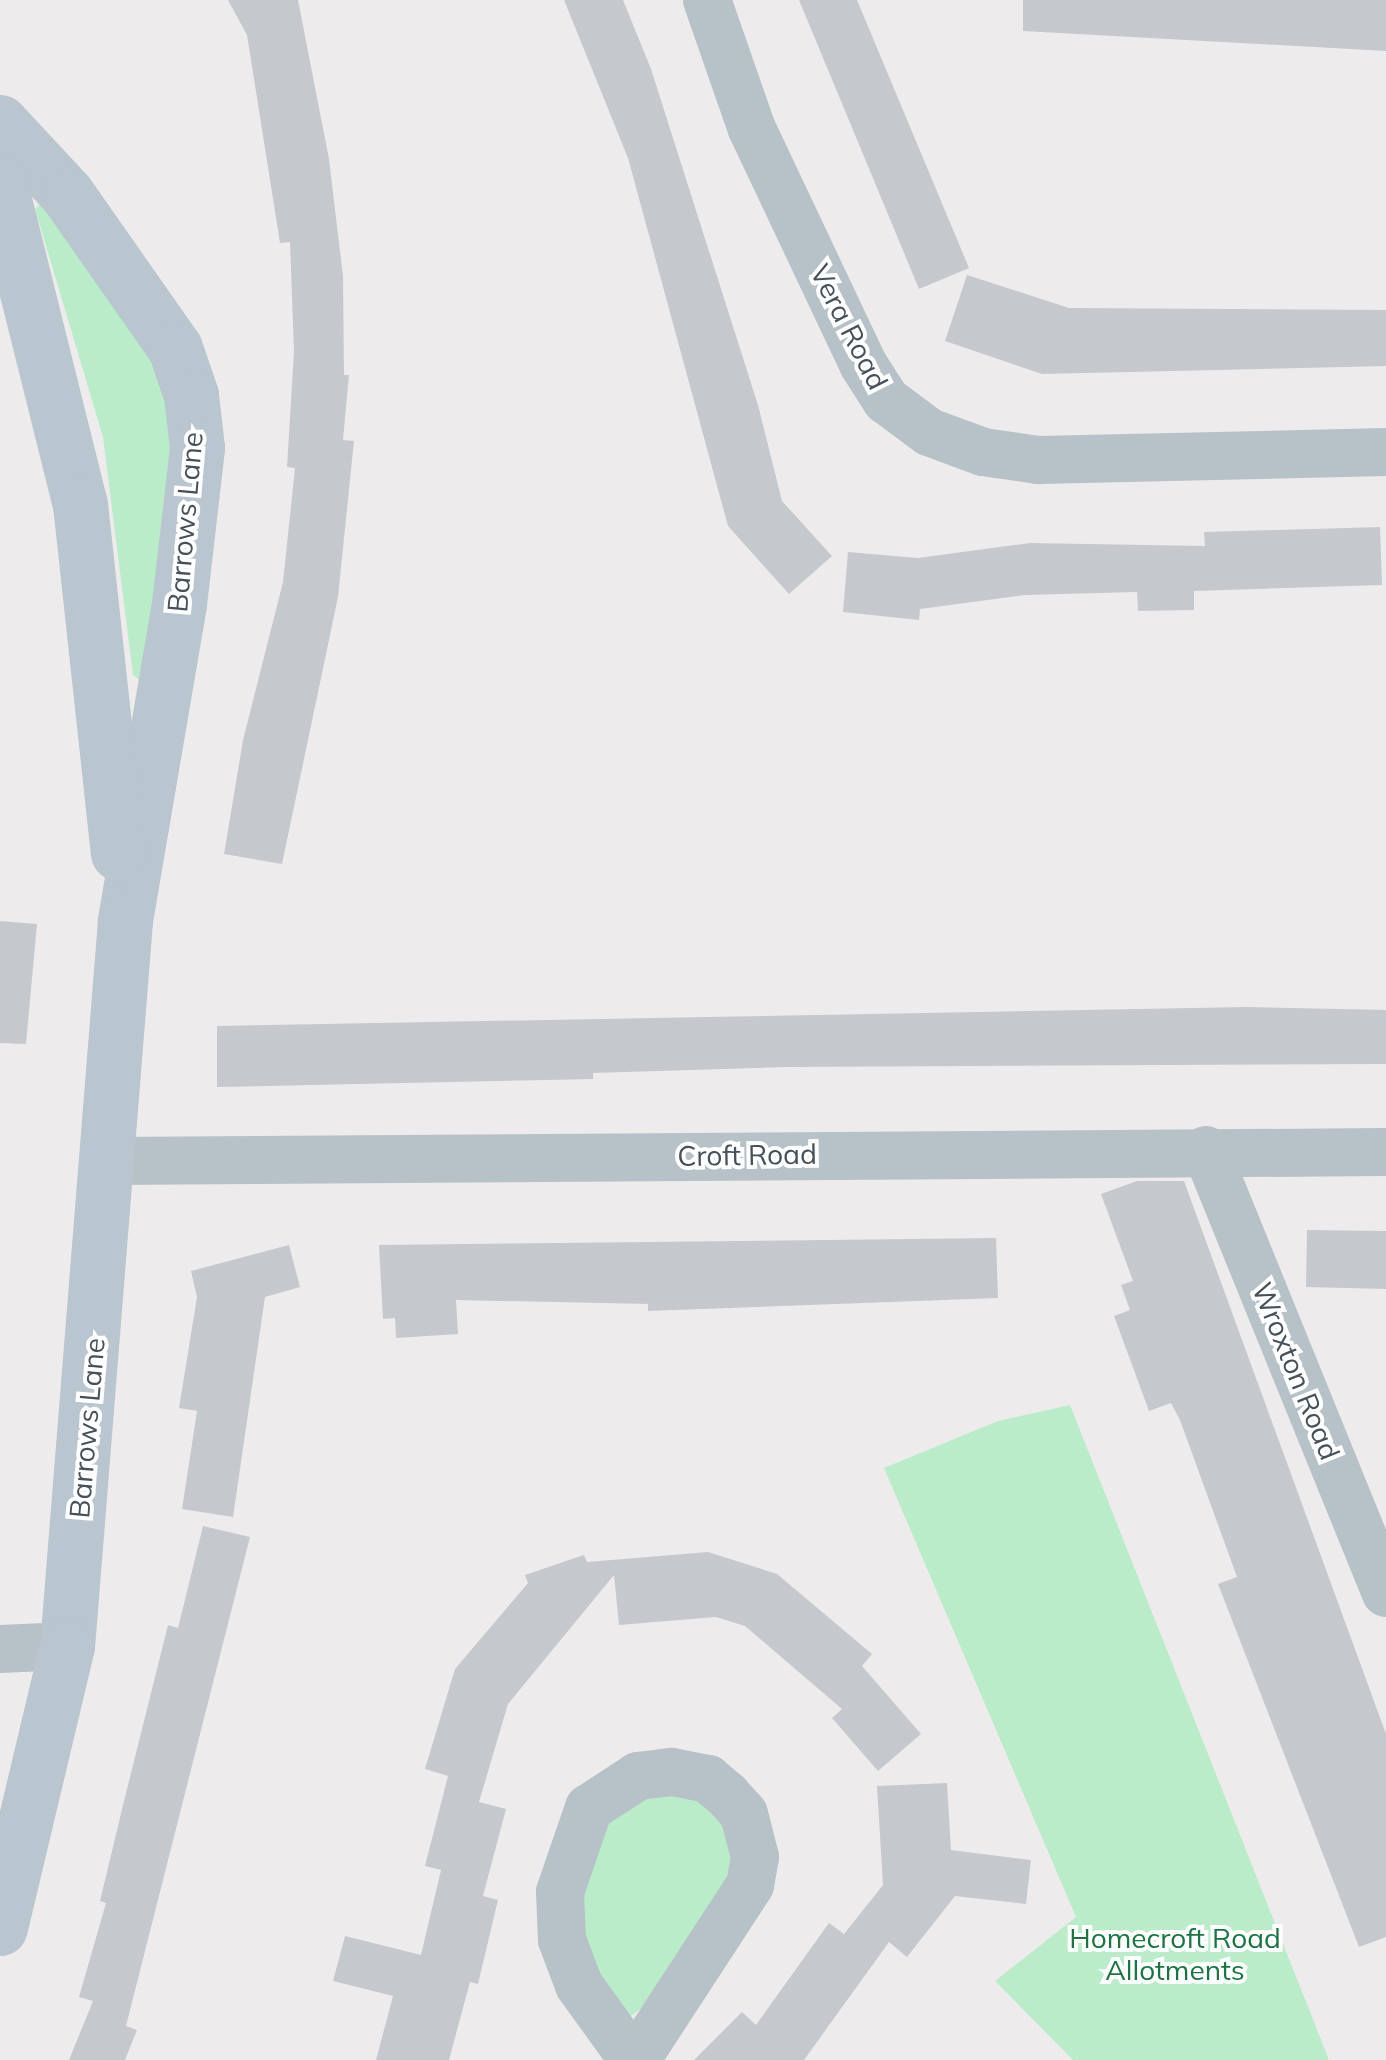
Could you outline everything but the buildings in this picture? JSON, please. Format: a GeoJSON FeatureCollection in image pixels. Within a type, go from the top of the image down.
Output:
{"type":"FeatureCollection","features":[{"type":"Feature","properties":{"kind":"street","name":"Vera Road"},"geometry":{"type":"LineString","coordinates":[[708,0],[752,129],[863,364],[886,400],[929,432],[984,452],[1038,460],[1386,452]]}},
{"type":"Feature","properties":{"kind":"street","name":"Barrows Lane"},"geometry":{"type":"LineString","coordinates":[[0,122],[67,194],[175,348],[191,395],[197,448],[180,604],[125,921],[67,1646],[0,1928]]}},
{"type":"Feature","properties":{"kind":"street","name":"Barrows Lane"},"geometry":{"type":"LineString","coordinates":[[0,184],[80,504],[125,921]]}},
{"type":"Feature","properties":{"kind":"street","name":"Croft Road"},"geometry":{"type":"LineString","coordinates":[[108,1162],[1206,1150],[1386,1152]]}},
{"type":"Feature","properties":{"kind":"street","name":"Wroxton Road"},"geometry":{"type":"LineString","coordinates":[[1206,1150],[1386,1592]]}},
{"type":"Feature","properties":{"kind":"street"},"geometry":{"type":"LineString","coordinates":[[0,1649],[67,1646]]}},
{"type":"Feature","properties":{"kind":"street"},"geometry":{"type":"LineString","coordinates":[[672,1772],[708,1780],[727,1795],[744,1814],[755,1857],[750,1885],[732,1916],[634,2060],[578,1985],[562,1940],[560,1892],[590,1808],[638,1776],[672,1772]]}},
{"type":"Feature","properties":{"kind":"green space"},"geometry":{"type":"Polygon","coordinates":[[[42,202],[160,366],[175,457],[145,684],[133,675],[103,437],[35,209],[42,202]]]}},
{"type":"Feature","properties":{"kind":"green space","name":"Homecroft Road Allotments"},"geometry":{"type":"Polygon","coordinates":[[[1070,1405],[1329,2060],[1073,2060],[995,1981],[1076,1917],[884,1468],[998,1421],[1070,1405]]]}},
{"type":"Feature","properties":{"kind":"green space"},"geometry":{"type":"Polygon","coordinates":[[[648,1791],[713,1802],[729,1840],[731,1879],[647,2004],[628,2018],[616,2012],[583,1940],[583,1881],[593,1845],[614,1811],[648,1791]]]}}]}
